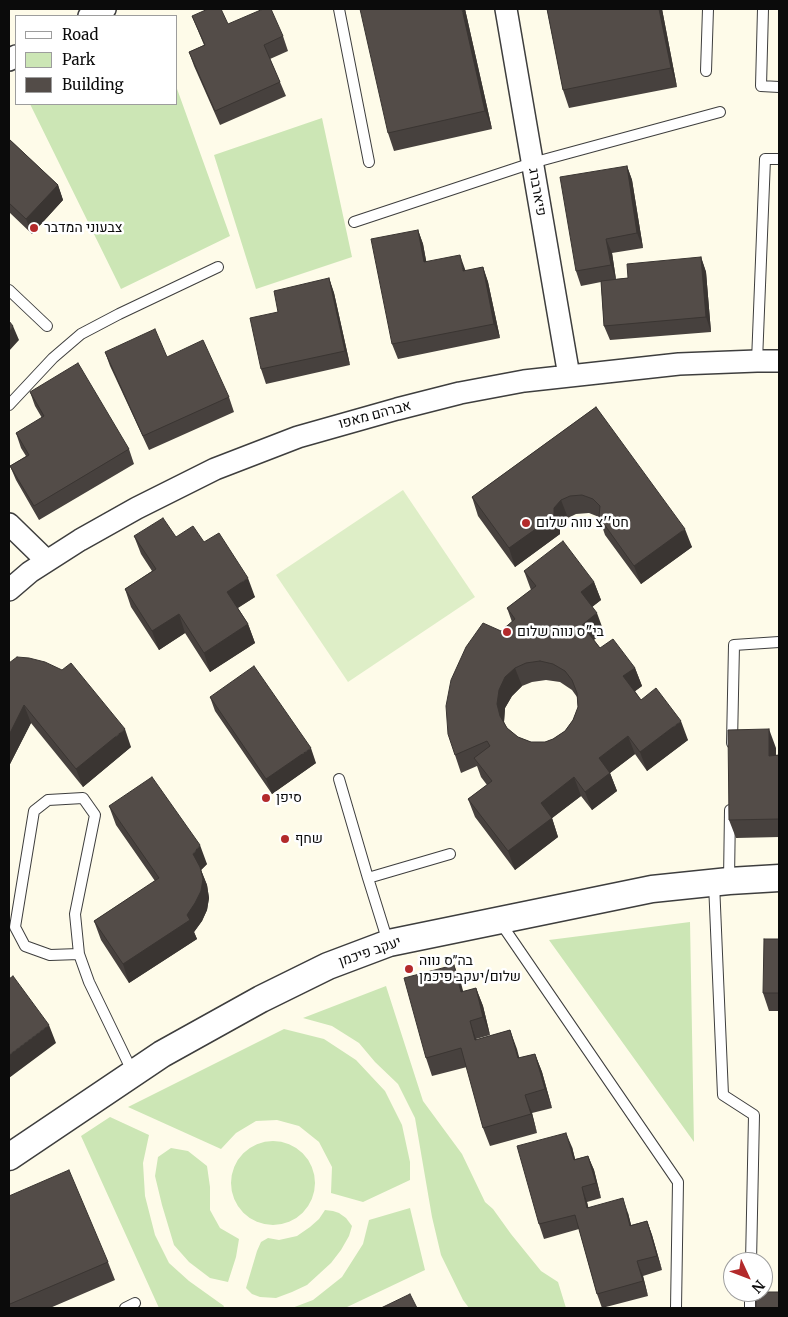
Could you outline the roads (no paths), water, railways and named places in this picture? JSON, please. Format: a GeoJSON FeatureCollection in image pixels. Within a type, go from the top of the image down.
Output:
{"type":"FeatureCollection","features":[{"type":"Feature","properties":{"kind":"street"},"geometry":{"type":"LineString","coordinates":[[91,15],[105,9]]}},
{"type":"Feature","properties":{"kind":"street","name":"פיארברג"},"geometry":{"type":"LineString","coordinates":[[506,9],[569,376]]}},
{"type":"Feature","properties":{"kind":"street","name":"אברהם מאפו"},"geometry":{"type":"LineString","coordinates":[[9,590],[30,572],[80,540],[138,508],[207,473],[298,437],[460,393],[524,381],[680,364],[779,362]]}},
{"type":"Feature","properties":{"kind":"street"},"geometry":{"type":"LineString","coordinates":[[9,524],[47,561]]}},
{"type":"Feature","properties":{"kind":"street","name":"יעקב פיכמן"},"geometry":{"type":"LineString","coordinates":[[9,1157],[162,1054],[261,999],[328,966],[388,943],[652,889],[779,878]]}},
{"type":"Feature","properties":{"kind":"lane"},"geometry":{"type":"LineString","coordinates":[[338,9],[369,162]]}},
{"type":"Feature","properties":{"kind":"lane"},"geometry":{"type":"LineString","coordinates":[[706,71],[708,9]]}},
{"type":"Feature","properties":{"kind":"lane"},"geometry":{"type":"LineString","coordinates":[[763,9],[761,86],[779,87]]}},
{"type":"Feature","properties":{"kind":"lane"},"geometry":{"type":"LineString","coordinates":[[354,222],[532,163],[720,112]]}},
{"type":"Feature","properties":{"kind":"lane"},"geometry":{"type":"LineString","coordinates":[[756,361],[765,158],[779,159]]}},
{"type":"Feature","properties":{"kind":"lane"},"geometry":{"type":"LineString","coordinates":[[9,405],[52,358],[81,334],[218,267]]}},
{"type":"Feature","properties":{"kind":"lane"},"geometry":{"type":"LineString","coordinates":[[9,290],[47,326]]}},
{"type":"Feature","properties":{"kind":"lane"},"geometry":{"type":"LineString","coordinates":[[732,753],[734,644],[779,642]]}},
{"type":"Feature","properties":{"kind":"lane"},"geometry":{"type":"LineString","coordinates":[[339,779],[388,943]]}},
{"type":"Feature","properties":{"kind":"lane"},"geometry":{"type":"LineString","coordinates":[[79,954],[50,955],[25,946],[15,927],[34,812],[48,800],[82,798],[94,815],[75,914],[79,954],[89,982],[133,1074]]}},
{"type":"Feature","properties":{"kind":"lane"},"geometry":{"type":"LineString","coordinates":[[730,802],[721,882],[723,1095],[754,1115],[751,1252]]}},
{"type":"Feature","properties":{"kind":"lane"},"geometry":{"type":"LineString","coordinates":[[368,878],[450,854]]}},
{"type":"Feature","properties":{"kind":"lane"},"geometry":{"type":"LineString","coordinates":[[498,920],[678,1182],[676,1308]]}},
{"type":"Feature","properties":{"kind":"lane"},"geometry":{"type":"LineString","coordinates":[[124,1308],[135,1304]]}},
{"type":"Feature","properties":{"kind":"place","name":"צבעוני המדבר"},"geometry":{"type":"Point","coordinates":[34,228]}},
{"type":"Feature","properties":{"kind":"place","name":"חט''צ נווה שלום"},"geometry":{"type":"Point","coordinates":[526,523]}},
{"type":"Feature","properties":{"kind":"place","name":"בי\"ס נווה שלום"},"geometry":{"type":"Point","coordinates":[507,632]}},
{"type":"Feature","properties":{"kind":"place","name":"סיפן"},"geometry":{"type":"Point","coordinates":[266,798]}},
{"type":"Feature","properties":{"kind":"place","name":"שחף"},"geometry":{"type":"Point","coordinates":[285,839]}},
{"type":"Feature","properties":{"kind":"place","name":"בה״ס נווה שלום/יעקב פיכמן"},"geometry":{"type":"Point","coordinates":[409,969]}}]}
